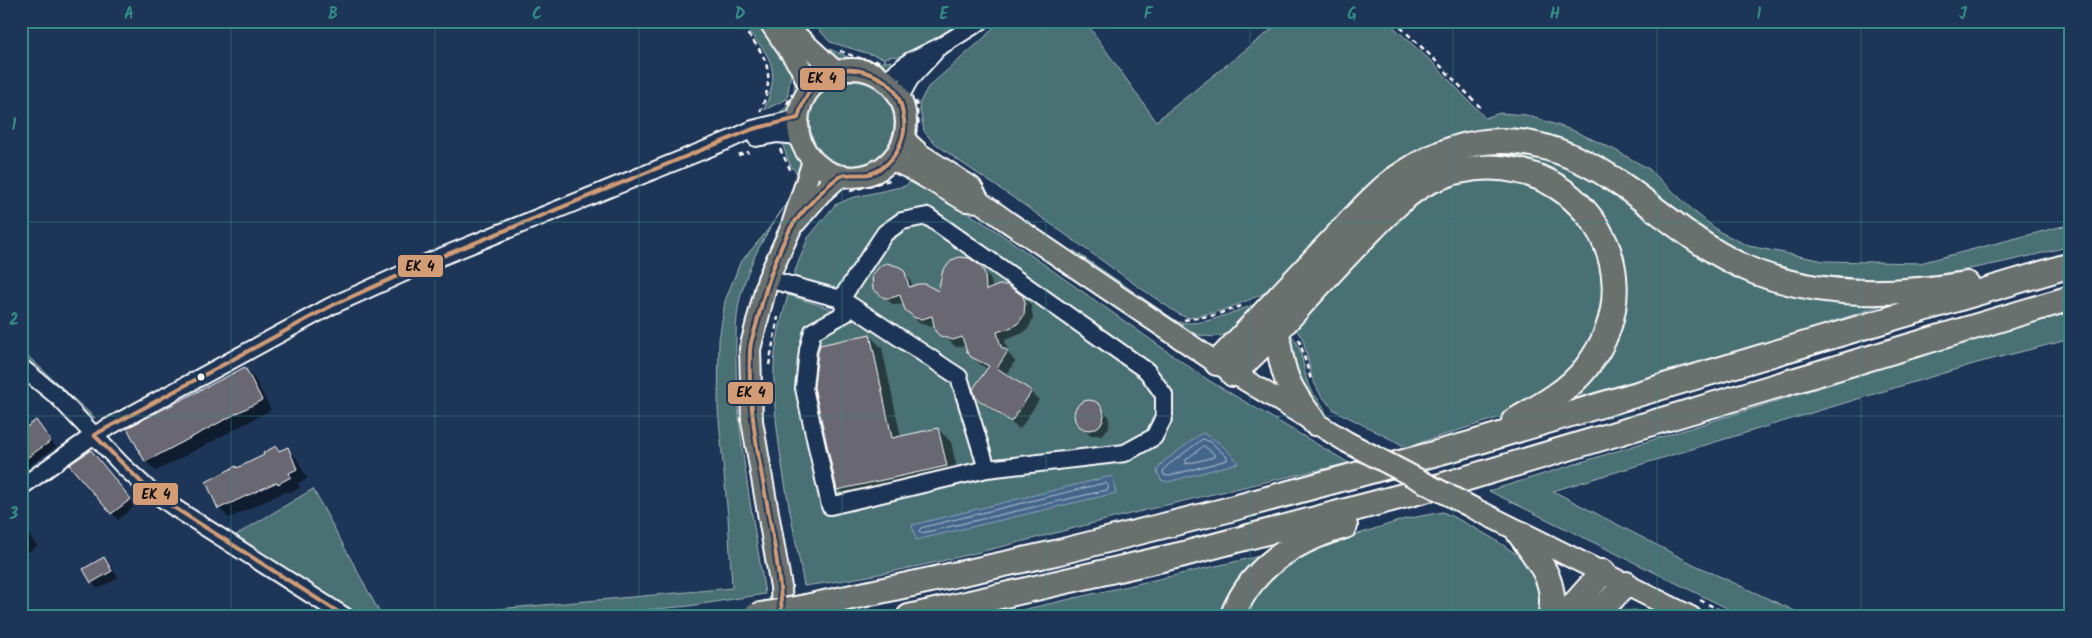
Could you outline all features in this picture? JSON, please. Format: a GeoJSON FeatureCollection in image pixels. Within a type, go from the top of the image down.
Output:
{"type":"FeatureCollection","features":[{"type":"Feature","properties":{"kind":"highway"},"geometry":{"type":"LineString","coordinates":[[1316,423],[1288,385],[1282,370],[1276,322],[1364,207],[1403,173],[1425,161],[1460,147],[1503,141],[1524,142],[1548,146],[1575,156],[1602,171],[1712,252],[1757,273],[1804,287],[1851,293],[1883,293],[1946,287],[2064,267]]}},
{"type":"Feature","properties":{"kind":"highway"},"geometry":{"type":"LineString","coordinates":[[1225,368],[1276,322],[1402,199],[1430,182],[1467,169],[1517,170],[1532,174],[1551,183],[1578,203],[1601,234],[1609,254],[1614,279],[1614,297],[1609,325],[1599,349],[1571,385],[1549,401],[1470,444]]}},
{"type":"Feature","properties":{"kind":"highway"},"geometry":{"type":"LineString","coordinates":[[751,616],[806,607],[1055,553],[1223,511],[1470,444],[2064,267]]}},
{"type":"Feature","properties":{"kind":"highway"},"geometry":{"type":"LineString","coordinates":[[908,617],[1184,554],[1444,485],[2071,298]]}},
{"type":"Feature","properties":{"kind":"highway"},"geometry":{"type":"LineString","coordinates":[[1232,617],[1241,597],[1259,572],[1290,549],[1326,532],[1415,507],[1444,485]]}},
{"type":"Feature","properties":{"kind":"highway"},"geometry":{"type":"LineString","coordinates":[[1519,533],[1549,579],[1553,598],[1550,617]]}},
{"type":"Feature","properties":{"kind":"highway"},"geometry":{"type":"LineString","coordinates":[[1563,617],[1603,572]]}},
{"type":"Feature","properties":{"kind":"highway"},"geometry":{"type":"LineString","coordinates":[[1594,617],[1626,584]]}},
{"type":"Feature","properties":{"kind":"main road"},"geometry":{"type":"LineString","coordinates":[[769,21],[801,68],[810,88]]}},
{"type":"Feature","properties":{"kind":"main road"},"geometry":{"type":"LineString","coordinates":[[781,21],[834,71]]}},
{"type":"Feature","properties":{"kind":"main road"},"geometry":{"type":"LineString","coordinates":[[912,136],[892,160],[881,169],[868,175],[854,178],[840,176],[825,170],[813,161],[805,150],[798,127],[802,102],[810,88],[821,78],[834,71],[852,68],[870,72],[886,80],[900,97],[912,136],[920,154],[971,187],[980,202],[1225,368],[1347,442],[1519,533],[1603,572],[1691,617]]}},
{"type":"Feature","properties":{"kind":"main road"},"geometry":{"type":"LineString","coordinates":[[892,160],[966,201],[980,202]]}},
{"type":"Feature","properties":{"kind":"main road"},"geometry":{"type":"LineString","coordinates":[[782,617],[780,587],[752,421],[750,349],[768,279],[791,228],[813,161]]}},
{"type":"Feature","properties":{"kind":"main road"},"geometry":{"type":"LineString","coordinates":[[791,228],[821,193],[840,176]]}},
{"type":"Feature","properties":{"kind":"street"},"geometry":{"type":"LineString","coordinates":[[886,80],[906,73],[941,46],[981,21]]}},
{"type":"Feature","properties":{"kind":"street"},"geometry":{"type":"LineString","coordinates":[[900,97],[906,73]]}},
{"type":"Feature","properties":{"kind":"street"},"geometry":{"type":"LineString","coordinates":[[21,487],[94,435],[331,306],[433,260],[752,129],[798,127]]}},
{"type":"Feature","properties":{"kind":"street"},"geometry":{"type":"LineString","coordinates":[[729,140],[776,128]]}},
{"type":"Feature","properties":{"kind":"street"},"geometry":{"type":"LineString","coordinates":[[927,216],[1147,372],[1164,395],[1164,417],[1154,437],[1125,453],[987,469],[830,506],[804,388],[808,350],[813,331],[846,313],[841,299],[885,233],[902,222],[927,216]]}},
{"type":"Feature","properties":{"kind":"street"},"geometry":{"type":"LineString","coordinates":[[768,279],[841,299],[959,377],[987,469]]}},
{"type":"Feature","properties":{"kind":"street"},"geometry":{"type":"LineString","coordinates":[[21,367],[58,397],[146,487],[175,508],[346,617]]}},
{"type":"Feature","properties":{"kind":"path"},"geometry":{"type":"LineString","coordinates":[[735,21],[760,50],[769,77],[764,101],[752,129]]}},
{"type":"Feature","properties":{"kind":"path"},"geometry":{"type":"LineString","coordinates":[[1394,21],[1483,110]]}},
{"type":"Feature","properties":{"kind":"path"},"geometry":{"type":"LineString","coordinates":[[817,55],[831,45],[840,51],[859,58],[881,61],[892,58],[919,91],[912,136]]}},
{"type":"Feature","properties":{"kind":"path"},"geometry":{"type":"LineString","coordinates":[[801,68],[793,75],[793,92],[789,101],[784,107],[773,112],[781,155],[795,176],[805,183]]}},
{"type":"Feature","properties":{"kind":"path"},"geometry":{"type":"LineString","coordinates":[[729,140],[738,154],[754,151]]}},
{"type":"Feature","properties":{"kind":"path"},"geometry":{"type":"LineString","coordinates":[[1182,320],[1215,315],[1255,301],[1276,322],[1299,337],[1313,386]]}},
{"type":"Feature","properties":{"kind":"green space"},"geometry":{"type":"Polygon","coordinates":[[[739,21],[759,21],[795,69],[791,72],[787,99],[764,110],[770,95],[772,82],[770,61],[765,52],[739,21]]]}},
{"type":"Feature","properties":{"kind":"green space"},"geometry":{"type":"Polygon","coordinates":[[[811,21],[868,21],[871,26],[879,21],[967,21],[901,58],[894,56],[883,58],[830,42],[811,21]]]}},
{"type":"Feature","properties":{"kind":"green space"},"geometry":{"type":"Polygon","coordinates":[[[999,21],[1085,21],[1156,121],[1282,21],[1387,21],[1433,63],[1485,118],[1500,113],[1526,115],[1572,130],[1613,149],[1649,169],[1696,213],[1720,232],[1749,246],[1824,261],[1920,263],[2071,224],[2071,246],[1996,264],[1896,279],[1825,279],[1798,276],[1762,264],[1708,237],[1680,212],[1621,171],[1591,154],[1560,140],[1529,131],[1496,129],[1462,134],[1426,148],[1275,289],[1224,310],[1189,318],[1180,315],[1136,285],[962,163],[932,141],[924,131],[919,104],[928,87],[984,38],[999,21]]]}},
{"type":"Feature","properties":{"kind":"green space"},"geometry":{"type":"Polygon","coordinates":[[[830,49],[860,61],[875,63],[891,61],[894,66],[888,69],[838,64],[822,56],[830,49]]]}},
{"type":"Feature","properties":{"kind":"green space"},"geometry":{"type":"Polygon","coordinates":[[[798,75],[800,89],[798,101],[791,110],[778,118],[777,114],[792,99],[794,78],[798,75]]]}},
{"type":"Feature","properties":{"kind":"green space"},"geometry":{"type":"Polygon","coordinates":[[[852,81],[868,84],[882,93],[891,107],[894,123],[891,139],[882,153],[868,162],[852,165],[836,162],[822,153],[813,139],[810,123],[813,107],[822,93],[836,84],[852,81]]]}},
{"type":"Feature","properties":{"kind":"green space"},"geometry":{"type":"Polygon","coordinates":[[[781,140],[797,150],[803,169],[800,177],[790,165],[781,140]]]}},
{"type":"Feature","properties":{"kind":"green space"},"geometry":{"type":"Polygon","coordinates":[[[1479,150],[1556,155],[1624,197],[1673,239],[1711,264],[1749,281],[1895,301],[1814,328],[1562,402],[1612,339],[1599,223],[1492,163],[1403,183],[1479,150]]]}},
{"type":"Feature","properties":{"kind":"green space"},"geometry":{"type":"Polygon","coordinates":[[[1489,175],[1535,184],[1576,214],[1602,263],[1605,299],[1596,338],[1574,375],[1507,415],[1406,447],[1334,410],[1320,394],[1312,378],[1303,339],[1294,327],[1388,226],[1416,203],[1438,187],[1489,175]]]}},
{"type":"Feature","properties":{"kind":"green space"},"geometry":{"type":"Polygon","coordinates":[[[914,179],[995,230],[1208,380],[1349,463],[892,572],[804,586],[779,448],[774,392],[776,348],[788,295],[838,311],[840,291],[793,276],[808,238],[835,205],[851,198],[905,186],[914,179]]]}},
{"type":"Feature","properties":{"kind":"green space"},"geometry":{"type":"Polygon","coordinates":[[[785,206],[764,238],[749,269],[739,302],[736,328],[739,420],[746,478],[765,594],[689,606],[570,617],[446,617],[487,610],[732,588],[728,517],[718,409],[719,340],[725,301],[740,263],[785,206]]]}},
{"type":"Feature","properties":{"kind":"green space"},"geometry":{"type":"Polygon","coordinates":[[[1073,250],[1178,322],[1208,321],[1256,304],[1262,311],[1234,331],[1226,334],[1208,336],[1184,330],[1080,261],[1073,250]]]}},
{"type":"Feature","properties":{"kind":"green space"},"geometry":{"type":"Polygon","coordinates":[[[2071,311],[2071,339],[1977,363],[1553,491],[1695,565],[1808,617],[1745,617],[1489,491],[2007,329],[2071,311]]]}},
{"type":"Feature","properties":{"kind":"green space"},"geometry":{"type":"Polygon","coordinates":[[[1289,333],[1298,345],[1310,388],[1322,404],[1326,415],[1297,389],[1289,333]]]}},
{"type":"Feature","properties":{"kind":"green space"},"geometry":{"type":"Polygon","coordinates":[[[21,350],[95,418],[88,417],[21,359],[21,350]]]}},
{"type":"Feature","properties":{"kind":"green space"},"geometry":{"type":"Polygon","coordinates":[[[313,489],[382,617],[363,617],[231,538],[313,489]]]}},
{"type":"Feature","properties":{"kind":"green space"},"geometry":{"type":"Polygon","coordinates":[[[1443,512],[1492,538],[1515,553],[1537,571],[1543,617],[1239,617],[1263,577],[1318,547],[1405,519],[1443,512]]]}},
{"type":"Feature","properties":{"kind":"green space"},"geometry":{"type":"Polygon","coordinates":[[[1273,553],[1224,617],[991,617],[1273,553]]]}},
{"type":"Feature","properties":{"kind":"green space"},"geometry":{"type":"Polygon","coordinates":[[[1635,610],[1649,617],[1609,617],[1624,611],[1635,610]]]}},
{"type":"Feature","properties":{"kind":"water"},"geometry":{"type":"Polygon","coordinates":[[[1202,433],[1222,445],[1238,463],[1168,482],[1161,480],[1157,471],[1163,462],[1202,433]]]}},
{"type":"Feature","properties":{"kind":"water"},"geometry":{"type":"Polygon","coordinates":[[[1112,476],[1116,493],[916,540],[912,525],[1112,476]]]}},
{"type":"Feature","properties":{"kind":"building"},"geometry":{"type":"Polygon","coordinates":[[[959,257],[969,258],[981,266],[985,274],[986,290],[999,285],[1007,285],[1023,296],[1025,302],[1024,315],[1020,321],[1015,326],[997,332],[1001,347],[1008,351],[997,368],[1032,391],[1011,422],[976,398],[973,389],[989,366],[971,357],[967,352],[962,337],[953,340],[940,336],[935,331],[932,316],[922,319],[915,318],[905,310],[900,295],[884,298],[873,289],[872,275],[881,265],[887,263],[900,267],[905,272],[909,287],[925,284],[938,291],[943,270],[952,260],[959,257]]]}},
{"type":"Feature","properties":{"kind":"building"},"geometry":{"type":"Polygon","coordinates":[[[870,334],[892,438],[938,428],[947,466],[837,490],[814,387],[818,352],[820,345],[870,334]]]}},
{"type":"Feature","properties":{"kind":"building"},"geometry":{"type":"Polygon","coordinates":[[[245,367],[262,400],[145,462],[127,428],[245,367]]]}},
{"type":"Feature","properties":{"kind":"building"},"geometry":{"type":"Polygon","coordinates":[[[1089,400],[1100,404],[1104,415],[1100,426],[1089,430],[1078,426],[1074,415],[1078,404],[1089,400]]]}},
{"type":"Feature","properties":{"kind":"building"},"geometry":{"type":"Polygon","coordinates":[[[36,420],[51,441],[21,462],[21,431],[36,420]]]}},
{"type":"Feature","properties":{"kind":"building"},"geometry":{"type":"Polygon","coordinates":[[[276,446],[279,451],[288,447],[297,469],[289,473],[291,477],[218,509],[206,482],[236,466],[237,468],[264,455],[263,453],[276,446]]]}},
{"type":"Feature","properties":{"kind":"building"},"geometry":{"type":"Polygon","coordinates":[[[91,450],[131,499],[111,514],[69,465],[91,450]]]}},
{"type":"Feature","properties":{"kind":"building"},"geometry":{"type":"Polygon","coordinates":[[[104,557],[112,571],[91,583],[83,569],[104,557]]]}},
{"type":"Feature","properties":{"kind":"transit line"},"geometry":{"type":"LineString","coordinates":[[346,617],[175,508],[146,487],[94,435],[331,306],[433,260],[753,129],[798,118],[810,90],[819,81],[841,70],[854,70],[868,73],[883,80],[894,90],[901,104],[903,114],[904,133],[901,142],[892,158],[878,170],[869,174],[842,176],[827,186],[790,229],[779,252],[763,298],[750,347],[750,385],[753,418],[780,583],[782,617]]}}]}
